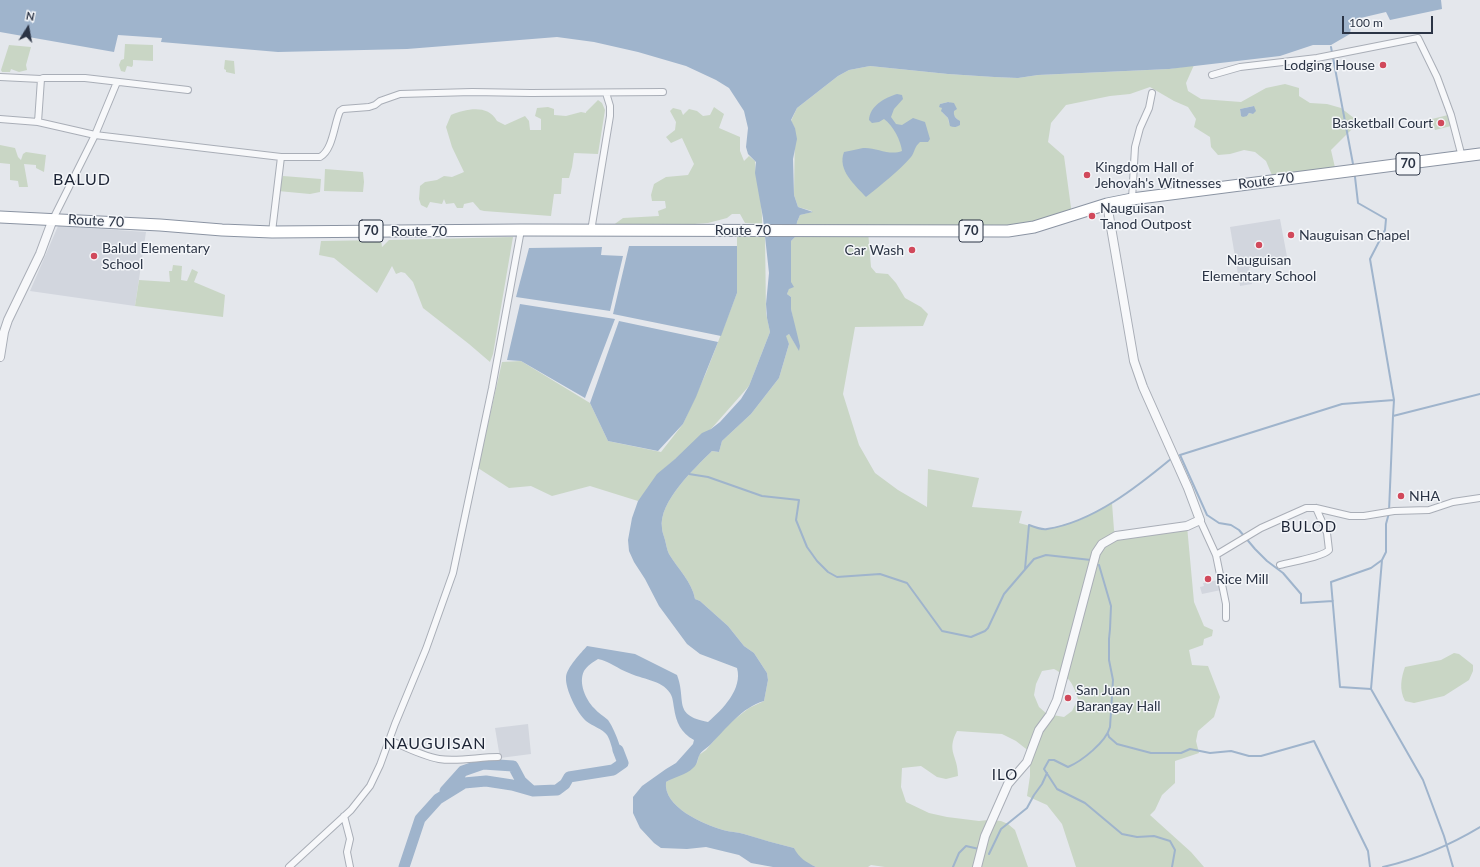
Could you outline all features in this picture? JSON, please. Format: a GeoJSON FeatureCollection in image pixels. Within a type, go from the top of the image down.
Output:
{"type":"FeatureCollection","features":[{"type":"Feature","properties":{"kind":"highway","name":"Route 70"},"geometry":{"type":"LineString","coordinates":[[0,217],[272,232],[521,230],[1008,231],[1034,227],[1107,204],[1132,199],[1480,154]]}},
{"type":"Feature","properties":{"kind":"street"},"geometry":{"type":"LineString","coordinates":[[1212,75],[1240,67],[1333,54],[1418,38],[1439,83],[1451,115],[1462,156]]}},
{"type":"Feature","properties":{"kind":"street"},"geometry":{"type":"LineString","coordinates":[[0,77],[41,79],[46,77],[85,78],[188,90]]}},
{"type":"Feature","properties":{"kind":"street"},"geometry":{"type":"LineString","coordinates":[[38,122],[41,79]]}},
{"type":"Feature","properties":{"kind":"street"},"geometry":{"type":"LineString","coordinates":[[0,357],[4,332],[8,320],[40,254],[53,219],[95,135],[117,82]]}},
{"type":"Feature","properties":{"kind":"street"},"geometry":{"type":"LineString","coordinates":[[0,119],[38,122],[95,135],[281,157],[320,157],[325,155],[330,145],[340,111],[343,109],[369,107],[380,101],[400,94],[472,92],[663,92]]}},
{"type":"Feature","properties":{"kind":"street"},"geometry":{"type":"LineString","coordinates":[[591,231],[610,116],[606,93]]}},
{"type":"Feature","properties":{"kind":"street"},"geometry":{"type":"LineString","coordinates":[[1132,199],[1135,147],[1140,128],[1149,108],[1152,93]]}},
{"type":"Feature","properties":{"kind":"street"},"geometry":{"type":"LineString","coordinates":[[272,232],[281,157]]}},
{"type":"Feature","properties":{"kind":"street"},"geometry":{"type":"LineString","coordinates":[[1107,204],[1134,361],[1143,387],[1216,555],[1226,604],[1226,618]]}},
{"type":"Feature","properties":{"kind":"street"},"geometry":{"type":"LineString","coordinates":[[289,867],[360,800],[370,786],[426,649],[453,573],[492,388],[521,230]]}},
{"type":"Feature","properties":{"kind":"street"},"geometry":{"type":"LineString","coordinates":[[1216,555],[1261,528],[1306,508],[1316,508],[1350,516],[1364,516],[1394,511],[1429,510],[1453,502],[1480,498]]}},
{"type":"Feature","properties":{"kind":"street"},"geometry":{"type":"LineString","coordinates":[[1280,565],[1326,553],[1329,550],[1327,534],[1316,508]]}},
{"type":"Feature","properties":{"kind":"street"},"geometry":{"type":"LineString","coordinates":[[977,867],[985,836],[1008,784],[1027,762],[1039,730],[1050,715],[1057,700],[1096,553],[1102,544],[1116,536],[1187,526],[1200,520]]}},
{"type":"Feature","properties":{"kind":"street"},"geometry":{"type":"LineString","coordinates":[[389,740],[427,756],[439,759],[452,760],[498,756]]}},
{"type":"Feature","properties":{"kind":"street"},"geometry":{"type":"LineString","coordinates":[[344,816],[350,839],[347,852],[350,867]]}},
{"type":"Feature","properties":{"kind":"shaded area","name":"Nauguisan Elementary School"},"geometry":{"type":"Polygon","coordinates":[[[1280,219],[1288,262],[1249,268],[1252,284],[1240,286],[1230,227],[1280,219]]]}},
{"type":"Feature","properties":{"kind":"shaded area","name":"Balud Elementary School"},"geometry":{"type":"Polygon","coordinates":[[[58,226],[146,232],[135,306],[30,291],[58,226]]]}},
{"type":"Feature","properties":{"kind":"shaded area"},"geometry":{"type":"Polygon","coordinates":[[[1218,580],[1221,590],[1202,594],[1200,587],[1204,586],[1203,583],[1218,580]]]}},
{"type":"Feature","properties":{"kind":"shaded area"},"geometry":{"type":"Polygon","coordinates":[[[528,724],[531,754],[500,758],[495,728],[528,724]]]}},
{"type":"Feature","properties":{"kind":"green space"},"geometry":{"type":"Polygon","coordinates":[[[125,44],[153,45],[153,61],[133,60],[132,67],[127,66],[125,72],[121,71],[119,65],[121,60],[124,59],[125,44]]]}},
{"type":"Feature","properties":{"kind":"green space"},"geometry":{"type":"Polygon","coordinates":[[[9,45],[31,47],[26,65],[27,70],[19,72],[11,69],[10,72],[2,72],[1,70],[9,45]]]}},
{"type":"Feature","properties":{"kind":"green space"},"geometry":{"type":"Polygon","coordinates":[[[225,60],[234,61],[235,74],[226,72],[224,69],[225,60]]]}},
{"type":"Feature","properties":{"kind":"green space"},"geometry":{"type":"Polygon","coordinates":[[[1194,65],[1186,83],[1188,91],[1201,99],[1241,102],[1266,88],[1285,84],[1299,88],[1299,96],[1310,103],[1327,104],[1341,108],[1359,122],[1331,150],[1336,172],[1274,180],[1266,161],[1255,152],[1244,150],[1230,154],[1218,155],[1211,147],[1210,137],[1194,127],[1196,119],[1188,107],[1174,101],[1150,87],[1130,94],[1110,96],[1066,105],[1051,123],[1048,142],[1064,156],[1072,215],[1034,227],[868,231],[871,267],[876,273],[888,274],[896,283],[905,298],[921,307],[928,314],[923,326],[855,327],[843,394],[859,445],[875,473],[898,490],[927,507],[928,469],[979,478],[972,507],[1022,511],[1019,523],[1045,530],[1080,520],[1112,503],[1114,530],[1116,536],[1187,526],[1194,602],[1204,626],[1213,630],[1212,636],[1204,639],[1203,645],[1189,650],[1192,665],[1208,666],[1220,697],[1214,717],[1198,731],[1196,741],[1199,753],[1175,761],[1175,783],[1162,795],[1155,810],[1150,815],[1191,852],[1204,867],[1076,867],[1062,824],[1047,805],[1027,796],[1030,776],[1030,752],[1016,741],[1002,734],[957,731],[952,749],[958,769],[958,776],[946,779],[937,777],[921,766],[902,768],[901,787],[906,802],[929,813],[979,821],[1001,821],[1008,824],[1015,830],[1028,867],[885,867],[871,865],[868,867],[816,867],[805,862],[797,855],[794,848],[744,834],[723,830],[695,819],[677,807],[667,791],[666,782],[697,763],[699,755],[706,750],[726,726],[749,708],[764,701],[768,680],[767,673],[754,653],[744,646],[728,626],[700,601],[695,599],[688,581],[668,552],[662,531],[662,518],[672,496],[688,476],[712,451],[719,452],[722,441],[751,414],[779,378],[789,344],[785,336],[789,334],[799,350],[791,309],[791,297],[787,294],[791,282],[791,241],[795,237],[797,222],[800,215],[812,211],[798,207],[794,195],[795,128],[791,121],[797,108],[838,76],[849,70],[870,66],[948,74],[1018,78],[1038,75],[1169,69],[1194,65]],[[950,102],[940,104],[942,112],[948,118],[949,123],[954,127],[958,126],[958,120],[954,116],[950,102]],[[1254,106],[1240,109],[1241,116],[1247,116],[1249,113],[1253,114],[1254,106]],[[1054,669],[1042,671],[1036,684],[1034,695],[1039,707],[1047,714],[1064,717],[1072,711],[1078,699],[1074,688],[1064,675],[1054,669]]]}},
{"type":"Feature","properties":{"kind":"green space"},"geometry":{"type":"Polygon","coordinates":[[[598,100],[602,103],[605,110],[598,154],[574,153],[569,178],[562,178],[561,194],[554,194],[551,216],[484,211],[480,210],[473,202],[464,204],[463,208],[457,208],[454,203],[446,204],[444,199],[442,204],[430,202],[427,208],[421,205],[419,199],[420,186],[425,182],[437,180],[444,176],[452,177],[464,172],[452,147],[446,127],[451,115],[463,111],[476,109],[482,110],[488,112],[497,121],[505,125],[525,116],[529,121],[530,130],[541,130],[541,119],[535,116],[537,108],[548,107],[554,109],[554,115],[566,116],[581,112],[586,113],[598,100]]]}},
{"type":"Feature","properties":{"kind":"green space"},"geometry":{"type":"Polygon","coordinates":[[[714,107],[724,114],[719,128],[740,137],[740,151],[744,161],[749,156],[755,161],[762,224],[745,223],[740,214],[732,214],[727,218],[708,223],[668,226],[612,226],[623,218],[659,216],[658,211],[666,208],[665,201],[652,201],[651,195],[654,184],[666,177],[688,175],[694,164],[682,138],[671,143],[666,137],[675,130],[676,122],[670,111],[673,108],[681,110],[683,115],[689,109],[697,111],[703,116],[710,115],[714,107]]]}},
{"type":"Feature","properties":{"kind":"green space","name":"Basketball Court"},"geometry":{"type":"Polygon","coordinates":[[[1448,115],[1451,126],[1435,130],[1432,119],[1448,115]]]}},
{"type":"Feature","properties":{"kind":"green space"},"geometry":{"type":"Polygon","coordinates":[[[0,145],[15,148],[18,157],[21,160],[23,154],[26,152],[46,155],[44,172],[36,168],[36,165],[24,164],[28,187],[19,187],[18,181],[10,180],[10,164],[0,163],[0,145]]]}},
{"type":"Feature","properties":{"kind":"green space"},"geometry":{"type":"Polygon","coordinates":[[[325,169],[363,172],[363,192],[324,191],[325,169]]]}},
{"type":"Feature","properties":{"kind":"green space"},"geometry":{"type":"Polygon","coordinates":[[[283,176],[321,179],[320,192],[310,194],[278,191],[283,176]]]}},
{"type":"Feature","properties":{"kind":"green space"},"geometry":{"type":"Polygon","coordinates":[[[765,234],[766,313],[770,332],[749,386],[711,429],[666,467],[638,501],[590,486],[552,496],[531,486],[509,488],[478,468],[502,362],[521,361],[590,403],[608,441],[661,452],[683,424],[706,373],[737,293],[737,237],[765,234]]]}},
{"type":"Feature","properties":{"kind":"green space"},"geometry":{"type":"Polygon","coordinates":[[[513,237],[493,354],[490,362],[423,308],[413,282],[405,273],[401,272],[396,274],[392,266],[377,293],[334,258],[319,255],[321,241],[381,240],[382,247],[389,240],[513,237]]]}},
{"type":"Feature","properties":{"kind":"green space"},"geometry":{"type":"Polygon","coordinates":[[[173,265],[182,266],[181,280],[187,281],[192,269],[198,272],[194,282],[225,295],[223,317],[135,306],[139,280],[170,282],[169,271],[172,271],[173,265]]]}},
{"type":"Feature","properties":{"kind":"green space"},"geometry":{"type":"Polygon","coordinates":[[[1454,653],[1459,654],[1473,665],[1473,671],[1469,680],[1444,696],[1414,703],[1405,701],[1401,684],[1405,667],[1441,660],[1454,653]]]}},
{"type":"Feature","properties":{"kind":"water"},"geometry":{"type":"Polygon","coordinates":[[[0,0],[1441,0],[1442,9],[1390,20],[1386,12],[1352,20],[1350,34],[1331,45],[1313,45],[1280,56],[1169,69],[1038,75],[1018,78],[948,74],[870,66],[849,70],[838,76],[797,108],[791,120],[795,128],[797,139],[793,159],[794,195],[798,207],[813,212],[800,215],[797,222],[795,237],[791,241],[791,282],[794,287],[789,289],[787,294],[791,297],[791,309],[800,346],[799,351],[789,334],[786,336],[789,344],[779,378],[751,414],[722,441],[719,452],[712,451],[688,476],[672,496],[662,518],[662,528],[669,554],[688,581],[695,599],[700,601],[728,626],[744,646],[754,653],[767,673],[768,680],[764,701],[749,708],[735,719],[701,753],[695,766],[683,774],[666,782],[667,791],[677,807],[695,819],[723,830],[744,834],[794,848],[803,859],[816,867],[773,867],[751,863],[739,855],[706,847],[687,849],[661,848],[654,843],[640,828],[633,813],[633,797],[642,786],[676,763],[693,744],[694,740],[689,737],[680,727],[676,718],[672,697],[662,685],[634,675],[606,661],[598,659],[584,671],[582,676],[582,686],[586,696],[591,705],[608,720],[616,734],[623,763],[617,759],[607,735],[586,721],[579,712],[572,700],[566,682],[569,669],[587,646],[635,654],[677,675],[685,711],[697,719],[708,722],[725,705],[737,684],[737,668],[700,654],[687,644],[659,606],[634,562],[629,551],[628,540],[632,518],[638,501],[657,474],[702,433],[711,429],[720,422],[741,399],[749,386],[770,332],[766,304],[769,273],[763,218],[755,173],[756,162],[748,154],[746,147],[748,128],[744,111],[729,88],[716,80],[686,66],[638,52],[594,42],[557,37],[407,49],[278,52],[161,42],[162,38],[118,35],[114,52],[0,32],[0,0]]]}},
{"type":"Feature","properties":{"kind":"water"},"geometry":{"type":"Polygon","coordinates":[[[897,94],[902,95],[903,99],[894,109],[891,117],[896,124],[902,125],[913,118],[925,122],[930,139],[928,142],[920,142],[906,162],[890,178],[866,197],[852,182],[845,171],[842,159],[844,152],[863,148],[887,152],[902,151],[896,134],[884,119],[879,122],[872,123],[869,120],[872,111],[878,103],[897,94]]]}},
{"type":"Feature","properties":{"kind":"water"},"geometry":{"type":"Polygon","coordinates":[[[948,102],[954,103],[957,109],[954,111],[954,115],[960,121],[960,125],[957,127],[950,126],[948,118],[941,111],[942,108],[939,107],[940,104],[948,102]]]}},
{"type":"Feature","properties":{"kind":"water"},"geometry":{"type":"Polygon","coordinates":[[[1254,106],[1256,111],[1253,114],[1249,113],[1247,116],[1241,116],[1240,109],[1254,106]]]}},
{"type":"Feature","properties":{"kind":"water"},"geometry":{"type":"Polygon","coordinates":[[[629,246],[737,246],[737,293],[721,336],[613,314],[629,246]]]}},
{"type":"Feature","properties":{"kind":"water"},"geometry":{"type":"Polygon","coordinates":[[[602,247],[601,255],[623,256],[610,311],[516,297],[529,248],[602,247]]]}},
{"type":"Feature","properties":{"kind":"water"},"geometry":{"type":"Polygon","coordinates":[[[520,304],[615,319],[585,398],[521,361],[507,360],[520,304]]]}},
{"type":"Feature","properties":{"kind":"water"},"geometry":{"type":"Polygon","coordinates":[[[619,321],[718,342],[696,397],[683,424],[658,451],[608,441],[590,403],[619,321]]]}},
{"type":"Feature","properties":{"kind":"waterway"},"geometry":{"type":"LineString","coordinates":[[1331,47],[1353,164]]}},
{"type":"Feature","properties":{"kind":"waterway"},"geometry":{"type":"LineString","coordinates":[[1355,177],[1358,203],[1386,219],[1385,230],[1370,259],[1394,400],[1393,416]]}},
{"type":"Feature","properties":{"kind":"waterway"},"geometry":{"type":"LineString","coordinates":[[1389,511],[1393,416],[1480,394]]}},
{"type":"Feature","properties":{"kind":"waterway"},"geometry":{"type":"LineString","coordinates":[[1333,601],[1301,603],[1301,594],[1283,573],[1267,561],[1255,549],[1239,530],[1231,525],[1219,523],[1207,515],[1180,455],[1342,404],[1394,400]]}},
{"type":"Feature","properties":{"kind":"waterway"},"geometry":{"type":"LineString","coordinates":[[1025,569],[1029,525],[1040,529],[1047,529],[1081,519],[1114,502],[1172,458]]}},
{"type":"Feature","properties":{"kind":"waterway"},"geometry":{"type":"LineString","coordinates":[[689,474],[708,477],[762,496],[799,500],[796,520],[807,547],[817,561],[828,572],[837,577],[880,574],[907,583],[942,631],[971,637],[985,631],[988,628],[1004,594],[1034,559],[1046,555],[1091,560]]}},
{"type":"Feature","properties":{"kind":"waterway"},"geometry":{"type":"LineString","coordinates":[[1389,513],[1386,524],[1386,552],[1382,560],[1371,689],[1423,780],[1444,836],[1453,867]]}},
{"type":"Feature","properties":{"kind":"waterway"},"geometry":{"type":"LineString","coordinates":[[1371,689],[1340,687],[1331,582],[1371,568],[1382,560]]}},
{"type":"Feature","properties":{"kind":"waterway"},"geometry":{"type":"LineString","coordinates":[[1099,565],[1111,606],[1109,660],[1113,680],[1110,727],[1108,733],[1099,745],[1074,764],[1068,767],[1054,760],[1049,760],[1044,769],[1057,789],[1085,803],[1122,834],[1137,837],[1154,836],[1170,841],[1175,850],[1172,867]]}},
{"type":"Feature","properties":{"kind":"waterway"},"geometry":{"type":"LineString","coordinates":[[1108,734],[1109,737],[1117,744],[1151,753],[1181,753],[1190,749],[1210,753],[1231,751],[1249,756],[1261,756],[1314,741],[1368,851],[1370,867]]}},
{"type":"Feature","properties":{"kind":"waterway"},"geometry":{"type":"LineString","coordinates":[[404,867],[420,819],[438,799],[464,783],[486,781],[512,785],[533,791],[557,790],[565,784],[569,777],[613,770],[623,763],[618,750]]}},
{"type":"Feature","properties":{"kind":"waterway"},"geometry":{"type":"LineString","coordinates":[[445,791],[463,771],[483,764],[513,766],[521,781],[531,790]]}},
{"type":"Feature","properties":{"kind":"waterway"},"geometry":{"type":"LineString","coordinates":[[989,854],[1001,829],[1027,808],[1047,773]]}},
{"type":"Feature","properties":{"kind":"waterway"},"geometry":{"type":"LineString","coordinates":[[1383,867],[1433,851],[1480,827]]}},
{"type":"Feature","properties":{"kind":"waterway"},"geometry":{"type":"LineString","coordinates":[[953,867],[959,853],[966,846],[979,849]]}},
{"type":"Feature","properties":{"kind":"place","name":"Lodging House"},"geometry":{"type":"Point","coordinates":[1383,65]}},
{"type":"Feature","properties":{"kind":"place","name":"Basketball Court"},"geometry":{"type":"Point","coordinates":[1441,123]}},
{"type":"Feature","properties":{"kind":"place","name":"Kingdom Hall of Jehovah's Witnesses"},"geometry":{"type":"Point","coordinates":[1087,175]}},
{"type":"Feature","properties":{"kind":"place","name":"Nauguisan Tanod Outpost"},"geometry":{"type":"Point","coordinates":[1092,216]}},
{"type":"Feature","properties":{"kind":"place","name":"Nauguisan Chapel"},"geometry":{"type":"Point","coordinates":[1291,235]}},
{"type":"Feature","properties":{"kind":"place","name":"Nauguisan Elementary School"},"geometry":{"type":"Point","coordinates":[1259,245]}},
{"type":"Feature","properties":{"kind":"place","name":"Car Wash"},"geometry":{"type":"Point","coordinates":[912,250]}},
{"type":"Feature","properties":{"kind":"place","name":"Balud Elementary School"},"geometry":{"type":"Point","coordinates":[94,256]}},
{"type":"Feature","properties":{"kind":"place","name":"NHA"},"geometry":{"type":"Point","coordinates":[1401,496]}},
{"type":"Feature","properties":{"kind":"place","name":"Rice Mill"},"geometry":{"type":"Point","coordinates":[1208,579]}},
{"type":"Feature","properties":{"kind":"place","name":"San Juan Barangay Hall"},"geometry":{"type":"Point","coordinates":[1068,698]}},
{"type":"Feature","properties":{"kind":"district","name":"BALUD"},"geometry":{"type":"Point","coordinates":[82,180]}},
{"type":"Feature","properties":{"kind":"district","name":"BULOD"},"geometry":{"type":"Point","coordinates":[1309,527]}},
{"type":"Feature","properties":{"kind":"district","name":"NAUGUISAN"},"geometry":{"type":"Point","coordinates":[435,744]}},
{"type":"Feature","properties":{"kind":"district","name":"ILO"},"geometry":{"type":"Point","coordinates":[1005,775]}}]}
